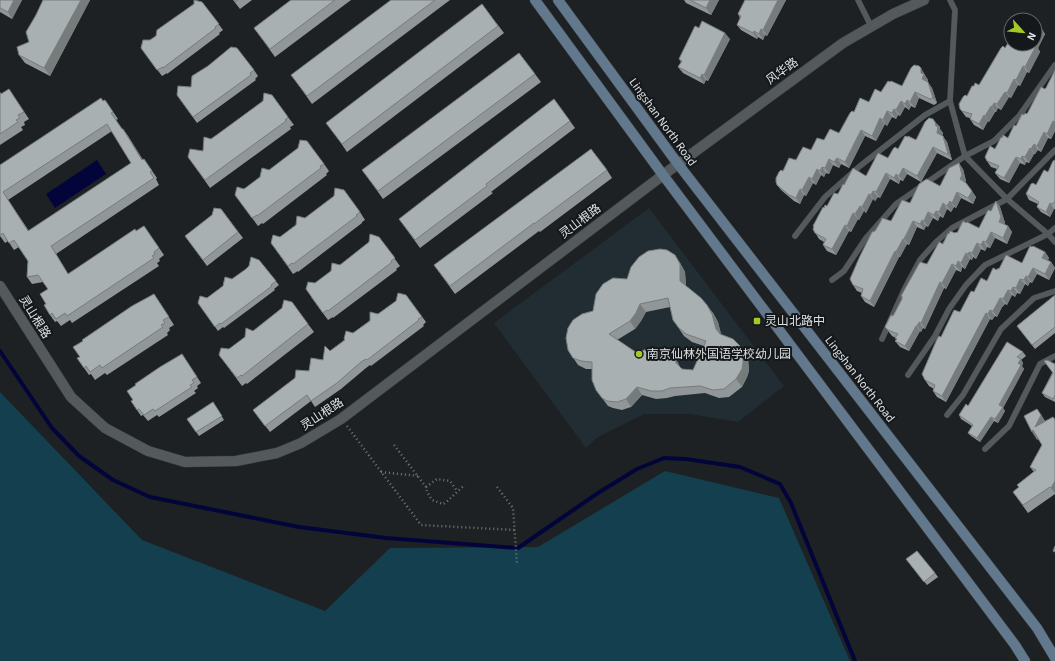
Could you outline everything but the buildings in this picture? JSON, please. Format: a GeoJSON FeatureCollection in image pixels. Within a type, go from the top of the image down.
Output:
{"type":"FeatureCollection","features":[{"type":"Feature","properties":{"kind":"main road"},"geometry":{"type":"LineString","coordinates":[[535,0],[663,175],[1014,645],[1024,661]]}},
{"type":"Feature","properties":{"kind":"main road","name":"Lingshan North Road"},"geometry":{"type":"LineString","coordinates":[[558,0],[678,164],[1032,622],[1055,658]]}},
{"type":"Feature","properties":{"kind":"street","name":"风华路"},"geometry":{"type":"LineString","coordinates":[[663,175],[843,43],[893,14],[924,0]]}},
{"type":"Feature","properties":{"kind":"street","name":"灵山根路"},"geometry":{"type":"LineString","coordinates":[[0,286],[71,397],[105,428],[148,450],[185,462],[236,462],[283,450],[301,443],[341,418],[663,175]]}},
{"type":"Feature","properties":{"kind":"lane"},"geometry":{"type":"LineString","coordinates":[[858,0],[871,26]]}},
{"type":"Feature","properties":{"kind":"lane"},"geometry":{"type":"LineString","coordinates":[[950,0],[955,10],[950,101],[965,156],[1007,199],[1048,234],[1055,242]]}},
{"type":"Feature","properties":{"kind":"lane"},"geometry":{"type":"LineString","coordinates":[[832,280],[844,271],[866,238],[896,204],[965,156],[994,142],[1019,116],[1055,64]]}},
{"type":"Feature","properties":{"kind":"lane"},"geometry":{"type":"LineString","coordinates":[[795,236],[825,197],[860,166],[925,115],[950,101]]}},
{"type":"Feature","properties":{"kind":"lane"},"geometry":{"type":"LineString","coordinates":[[882,339],[904,288],[920,260],[936,242],[952,228],[1007,199],[1055,150]]}},
{"type":"Feature","properties":{"kind":"lane"},"geometry":{"type":"LineString","coordinates":[[908,375],[935,336],[949,309],[966,285],[985,265],[1048,234],[1055,228]]}},
{"type":"Feature","properties":{"kind":"lane"},"geometry":{"type":"LineString","coordinates":[[947,415],[963,396],[1001,329],[1034,298],[1055,291]]}},
{"type":"Feature","properties":{"kind":"lane"},"geometry":{"type":"LineString","coordinates":[[985,450],[1009,426],[1040,364],[1055,356]]}},
{"type":"Feature","properties":{"kind":"path"},"geometry":{"type":"LineString","coordinates":[[341,418],[421,525],[515,530]]}},
{"type":"Feature","properties":{"kind":"path"},"geometry":{"type":"LineString","coordinates":[[394,445],[418,476],[432,500],[443,504],[465,485]]}},
{"type":"Feature","properties":{"kind":"path"},"geometry":{"type":"LineString","coordinates":[[381,472],[418,476]]}},
{"type":"Feature","properties":{"kind":"path"},"geometry":{"type":"LineString","coordinates":[[426,488],[437,479],[450,481],[457,491]]}},
{"type":"Feature","properties":{"kind":"path"},"geometry":{"type":"LineString","coordinates":[[496,487],[513,508],[517,564]]}},
{"type":"Feature","properties":{"kind":"shaded area"},"geometry":{"type":"Polygon","coordinates":[[[97,160],[106,174],[55,208],[46,194],[97,160]]]}},
{"type":"Feature","properties":{"kind":"shaded area","name":"南京仙林外国语学校幼儿园"},"geometry":{"type":"Polygon","coordinates":[[[649,208],[784,386],[738,422],[690,414],[644,414],[598,437],[586,448],[494,323],[649,208]]]}},
{"type":"Feature","properties":{"kind":"shaded area"},"geometry":{"type":"Polygon","coordinates":[[[0,392],[142,540],[325,611],[390,548],[538,547],[665,471],[779,498],[850,661],[0,661],[0,392]]]}},
{"type":"Feature","properties":{"kind":"waterway"},"geometry":{"type":"LineString","coordinates":[[0,351],[52,428],[79,456],[113,480],[150,497],[299,527],[386,538],[518,548],[598,493],[637,469],[664,458],[686,459],[740,467],[780,484],[791,503],[855,661]]}},
{"type":"Feature","properties":{"kind":"place","name":"灵山北路中"},"geometry":{"type":"Point","coordinates":[757,321]}},
{"type":"Feature","properties":{"kind":"place","name":"南京仙林外国语学校幼儿园"},"geometry":{"type":"Point","coordinates":[639,354]}}]}
